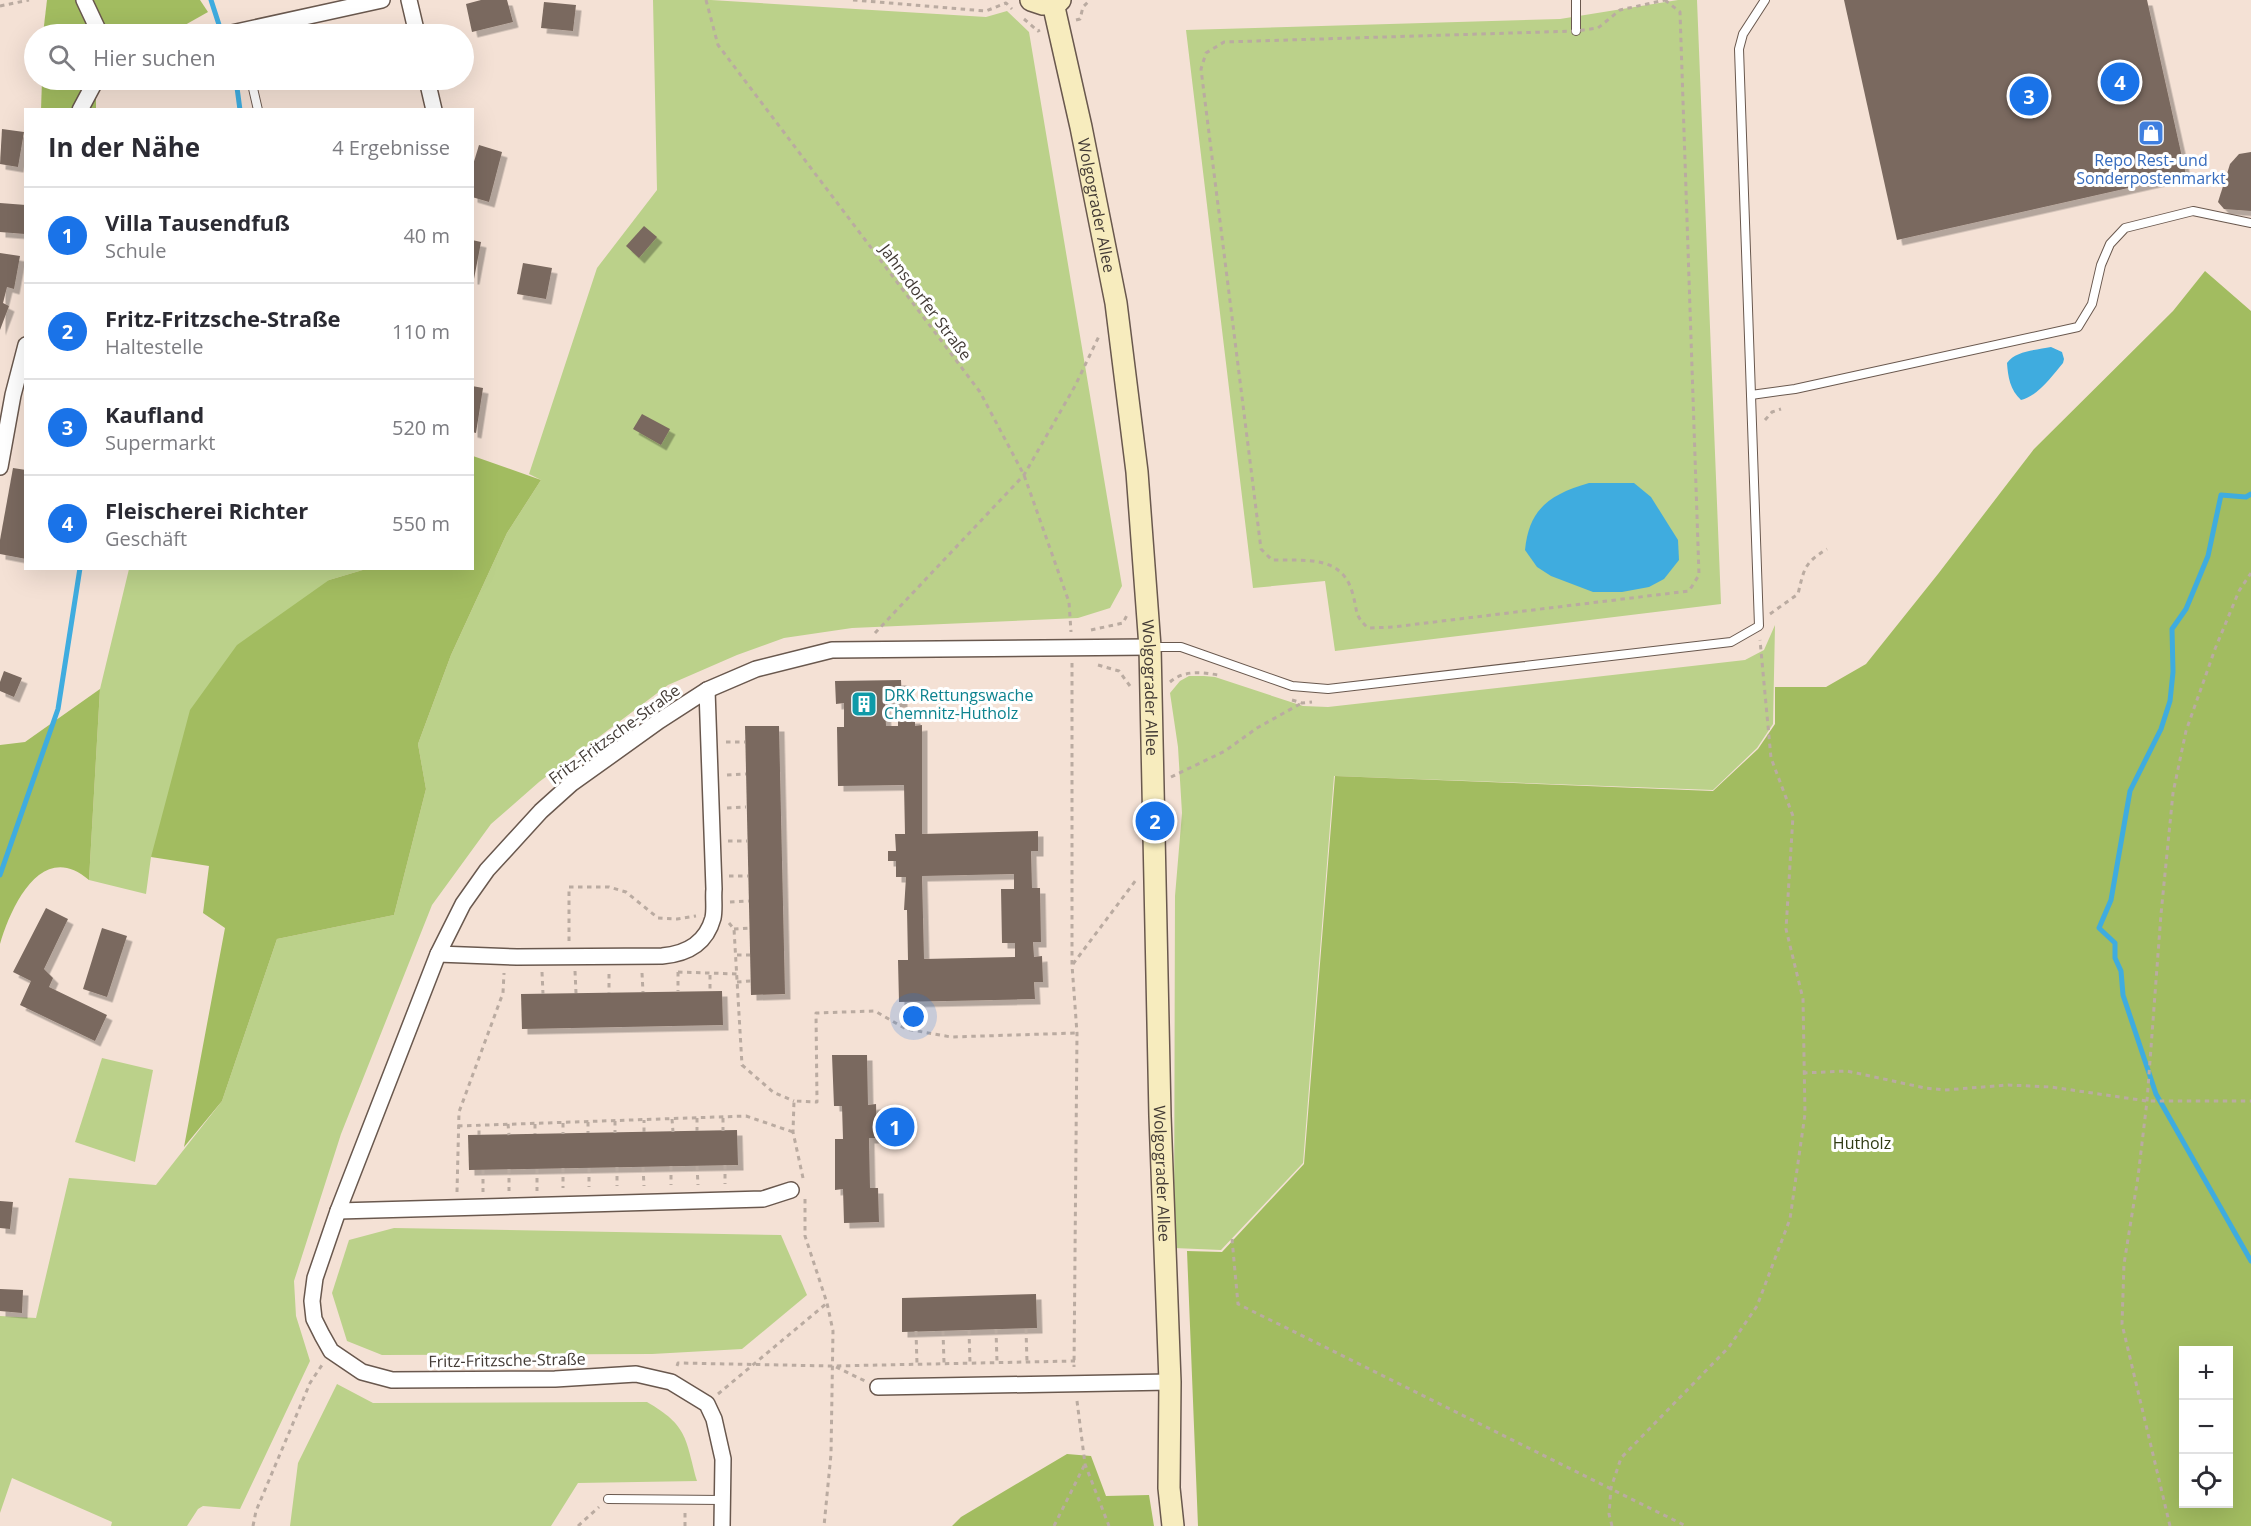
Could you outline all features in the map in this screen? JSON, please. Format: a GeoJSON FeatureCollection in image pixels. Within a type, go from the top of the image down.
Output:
{"type":"FeatureCollection","features":[{"type":"Feature","properties":{"kind":"main road","name":"Wolgograder Allee"},"geometry":{"type":"LineString","coordinates":[[1022,9],[1057,1],[1057,26],[1082,127],[1116,303],[1137,472],[1150,647],[1161,1127],[1170,1382],[1169,1488],[1173,1526]]}},
{"type":"Feature","properties":{"kind":"street"},"geometry":{"type":"LineString","coordinates":[[84,0],[95,24]]}},
{"type":"Feature","properties":{"kind":"street"},"geometry":{"type":"LineString","coordinates":[[272,24],[382,0]]}},
{"type":"Feature","properties":{"kind":"street"},"geometry":{"type":"LineString","coordinates":[[409,0],[415,24]]}},
{"type":"Feature","properties":{"kind":"street"},"geometry":{"type":"LineString","coordinates":[[81,108],[91,90]]}},
{"type":"Feature","properties":{"kind":"street"},"geometry":{"type":"LineString","coordinates":[[429,90],[434,108]]}},
{"type":"Feature","properties":{"kind":"street"},"geometry":{"type":"LineString","coordinates":[[0,467],[13,395],[24,353]]}},
{"type":"Feature","properties":{"kind":"street","name":"Fritz-Fritzsche-Straße"},"geometry":{"type":"LineString","coordinates":[[707,1404],[671,1382],[636,1374],[555,1379],[392,1380],[362,1372],[331,1351],[314,1319],[312,1301],[315,1278],[338,1211],[438,954],[463,904],[487,870],[542,811],[571,784],[658,721],[707,690],[766,666],[832,650],[1150,647]]}},
{"type":"Feature","properties":{"kind":"street","name":"Fritz-Fritzsche-Straße"},"geometry":{"type":"LineString","coordinates":[[438,954],[542,957],[677,954],[702,940],[713,918],[707,690]]}},
{"type":"Feature","properties":{"kind":"street"},"geometry":{"type":"LineString","coordinates":[[338,1211],[764,1199],[791,1190]]}},
{"type":"Feature","properties":{"kind":"street"},"geometry":{"type":"LineString","coordinates":[[878,1386],[1170,1382]]}},
{"type":"Feature","properties":{"kind":"street"},"geometry":{"type":"LineString","coordinates":[[707,1404],[714,1419],[723,1459],[722,1526]]}},
{"type":"Feature","properties":{"kind":"lane"},"geometry":{"type":"LineString","coordinates":[[1576,0],[1576,31]]}},
{"type":"Feature","properties":{"kind":"lane"},"geometry":{"type":"LineString","coordinates":[[1150,647],[1181,647],[1292,686],[1328,689],[1731,642],[1759,626],[1739,49],[1743,34],[1765,0]]}},
{"type":"Feature","properties":{"kind":"lane"},"geometry":{"type":"LineString","coordinates":[[253,90],[258,108]]}},
{"type":"Feature","properties":{"kind":"lane"},"geometry":{"type":"LineString","coordinates":[[1751,395],[1795,389],[2078,327],[2092,304],[2101,265],[2110,244],[2125,228],[2193,211],[2251,224]]}},
{"type":"Feature","properties":{"kind":"lane"},"geometry":{"type":"LineString","coordinates":[[608,1499],[723,1500]]}},
{"type":"Feature","properties":{"kind":"path"},"geometry":{"type":"LineString","coordinates":[[0,6],[29,0]]}},
{"type":"Feature","properties":{"kind":"path","name":"Jahnsdorfer Straße"},"geometry":{"type":"LineString","coordinates":[[706,0],[717,45],[980,392],[1024,475],[1069,602],[1072,646],[1072,965],[1077,1033],[1074,1382],[1085,1464],[1109,1526]]}},
{"type":"Feature","properties":{"kind":"path"},"geometry":{"type":"LineString","coordinates":[[853,0],[986,11],[1005,2],[1022,9],[1038,31],[1057,26]]}},
{"type":"Feature","properties":{"kind":"path"},"geometry":{"type":"LineString","coordinates":[[1665,0],[1680,12],[1699,575],[1689,591],[1393,627],[1368,628],[1358,618],[1353,594],[1346,577],[1323,561],[1272,560],[1261,549],[1201,69],[1206,53],[1224,42],[1576,31],[1598,28],[1620,10],[1665,0]]}},
{"type":"Feature","properties":{"kind":"path"},"geometry":{"type":"LineString","coordinates":[[860,649],[1024,475],[1075,386],[1100,333]]}},
{"type":"Feature","properties":{"kind":"path"},"geometry":{"type":"LineString","coordinates":[[1765,421],[1768,414],[1781,409]]}},
{"type":"Feature","properties":{"kind":"path"},"geometry":{"type":"LineString","coordinates":[[1770,605],[1768,616],[1798,594],[1810,559],[1827,549]]}},
{"type":"Feature","properties":{"kind":"path"},"geometry":{"type":"LineString","coordinates":[[2170,1526],[2122,1324],[2124,1264],[2138,1178],[2147,1101],[2173,793],[2186,730],[2193,710],[2239,591],[2251,573]]}},
{"type":"Feature","properties":{"kind":"path"},"geometry":{"type":"LineString","coordinates":[[1082,632],[1123,623],[1131,606]]}},
{"type":"Feature","properties":{"kind":"path"},"geometry":{"type":"LineString","coordinates":[[1612,1526],[1611,1488],[1615,1470],[1621,1458],[1729,1347],[1757,1306],[1790,1219],[1805,1114],[1803,999],[1786,929],[1792,816],[1771,758],[1760,636],[1755,641]]}},
{"type":"Feature","properties":{"kind":"path"},"geometry":{"type":"LineString","coordinates":[[1072,663],[1082,663]]}},
{"type":"Feature","properties":{"kind":"path"},"geometry":{"type":"LineString","coordinates":[[1091,664],[1119,671],[1132,689]]}},
{"type":"Feature","properties":{"kind":"path"},"geometry":{"type":"LineString","coordinates":[[1167,686],[1178,676],[1188,673],[1205,673],[1227,678]]}},
{"type":"Feature","properties":{"kind":"path"},"geometry":{"type":"LineString","coordinates":[[1287,699],[1302,703],[1314,702]]}},
{"type":"Feature","properties":{"kind":"path"},"geometry":{"type":"LineString","coordinates":[[1171,777],[1225,751],[1257,728],[1302,703]]}},
{"type":"Feature","properties":{"kind":"path"},"geometry":{"type":"LineString","coordinates":[[1072,965],[1137,879]]}},
{"type":"Feature","properties":{"kind":"path"},"geometry":{"type":"LineString","coordinates":[[568,956],[569,887],[609,887],[626,892],[658,918],[677,919],[722,914],[734,929],[742,1065],[773,1092],[794,1101],[817,1101],[816,1013],[875,1011],[906,1029],[951,1037],[1077,1033]]}},
{"type":"Feature","properties":{"kind":"path"},"geometry":{"type":"LineString","coordinates":[[734,929],[750,928]]}},
{"type":"Feature","properties":{"kind":"path"},"geometry":{"type":"LineString","coordinates":[[677,954],[678,992]]}},
{"type":"Feature","properties":{"kind":"path"},"geometry":{"type":"LineString","coordinates":[[736,955],[750,955]]}},
{"type":"Feature","properties":{"kind":"path"},"geometry":{"type":"LineString","coordinates":[[457,1208],[459,1112],[503,993],[504,956]]}},
{"type":"Feature","properties":{"kind":"path"},"geometry":{"type":"LineString","coordinates":[[542,957],[543,994]]}},
{"type":"Feature","properties":{"kind":"path"},"geometry":{"type":"LineString","coordinates":[[678,972],[710,975],[737,974]]}},
{"type":"Feature","properties":{"kind":"path"},"geometry":{"type":"LineString","coordinates":[[710,975],[710,991]]}},
{"type":"Feature","properties":{"kind":"path"},"geometry":{"type":"LineString","coordinates":[[737,982],[751,981]]}},
{"type":"Feature","properties":{"kind":"path"},"geometry":{"type":"LineString","coordinates":[[1803,1073],[1847,1071],[1945,1090],[2008,1084],[2051,1087],[2147,1101],[2251,1101]]}},
{"type":"Feature","properties":{"kind":"path"},"geometry":{"type":"LineString","coordinates":[[794,1101],[793,1132],[805,1188],[806,1236],[827,1303],[833,1331],[831,1454],[824,1526]]}},
{"type":"Feature","properties":{"kind":"path"},"geometry":{"type":"LineString","coordinates":[[458,1126],[747,1116],[793,1132]]}},
{"type":"Feature","properties":{"kind":"path"},"geometry":{"type":"LineString","coordinates":[[723,1117],[723,1131]]}},
{"type":"Feature","properties":{"kind":"path"},"geometry":{"type":"LineString","coordinates":[[697,1118],[697,1131]]}},
{"type":"Feature","properties":{"kind":"path"},"geometry":{"type":"LineString","coordinates":[[672,1119],[673,1132]]}},
{"type":"Feature","properties":{"kind":"path"},"geometry":{"type":"LineString","coordinates":[[644,1120],[644,1132]]}},
{"type":"Feature","properties":{"kind":"path"},"geometry":{"type":"LineString","coordinates":[[615,1121],[615,1133]]}},
{"type":"Feature","properties":{"kind":"path"},"geometry":{"type":"LineString","coordinates":[[588,1122],[588,1133]]}},
{"type":"Feature","properties":{"kind":"path"},"geometry":{"type":"LineString","coordinates":[[563,1123],[563,1134]]}},
{"type":"Feature","properties":{"kind":"path"},"geometry":{"type":"LineString","coordinates":[[508,1124],[508,1135]]}},
{"type":"Feature","properties":{"kind":"path"},"geometry":{"type":"LineString","coordinates":[[535,1124],[535,1134]]}},
{"type":"Feature","properties":{"kind":"path"},"geometry":{"type":"LineString","coordinates":[[479,1125],[479,1135]]}},
{"type":"Feature","properties":{"kind":"path"},"geometry":{"type":"LineString","coordinates":[[509,1169],[510,1206]]}},
{"type":"Feature","properties":{"kind":"path"},"geometry":{"type":"LineString","coordinates":[[483,1170],[483,1207]]}},
{"type":"Feature","properties":{"kind":"path"},"geometry":{"type":"LineString","coordinates":[[1232,1239],[1238,1304],[1686,1526]]}},
{"type":"Feature","properties":{"kind":"path"},"geometry":{"type":"LineString","coordinates":[[707,1404],[827,1303]]}},
{"type":"Feature","properties":{"kind":"path"},"geometry":{"type":"LineString","coordinates":[[996,1329],[997,1362]]}},
{"type":"Feature","properties":{"kind":"path"},"geometry":{"type":"LineString","coordinates":[[1026,1329],[1027,1362]]}},
{"type":"Feature","properties":{"kind":"path"},"geometry":{"type":"LineString","coordinates":[[969,1330],[970,1363]]}},
{"type":"Feature","properties":{"kind":"path"},"geometry":{"type":"LineString","coordinates":[[916,1331],[917,1364]]}},
{"type":"Feature","properties":{"kind":"path"},"geometry":{"type":"LineString","coordinates":[[943,1331],[944,1364]]}},
{"type":"Feature","properties":{"kind":"path"},"geometry":{"type":"LineString","coordinates":[[254,1526],[256,1511],[310,1383],[331,1351]]}},
{"type":"Feature","properties":{"kind":"path"},"geometry":{"type":"LineString","coordinates":[[671,1382],[678,1363],[832,1366],[1075,1361]]}},
{"type":"Feature","properties":{"kind":"path"},"geometry":{"type":"LineString","coordinates":[[832,1366],[878,1386]]}},
{"type":"Feature","properties":{"kind":"path"},"geometry":{"type":"LineString","coordinates":[[1054,1526],[1085,1464]]}},
{"type":"Feature","properties":{"kind":"path"},"geometry":{"type":"LineString","coordinates":[[578,1526],[608,1499]]}},
{"type":"Feature","properties":{"kind":"green space"},"geometry":{"type":"Polygon","coordinates":[[[47,0],[200,0],[208,12],[187,24],[44,24],[47,0]]]}},
{"type":"Feature","properties":{"kind":"green space"},"geometry":{"type":"Polygon","coordinates":[[[653,0],[711,0],[986,17],[1007,11],[1029,32],[1122,586],[1110,608],[1078,618],[852,628],[784,638],[737,655],[668,685],[539,782],[491,824],[432,905],[341,1134],[294,1281],[296,1316],[310,1361],[240,1509],[203,1506],[198,1509],[187,1526],[111,1526],[112,1522],[12,1478],[0,1513],[0,1316],[36,1318],[69,1178],[156,1185],[222,1101],[277,939],[394,915],[426,789],[418,744],[451,655],[507,533],[541,480],[529,474],[597,268],[657,190],[653,0]]]}},
{"type":"Feature","properties":{"kind":"green space"},"geometry":{"type":"Polygon","coordinates":[[[1678,0],[1697,0],[1721,604],[1335,651],[1325,581],[1253,588],[1186,30],[1560,19],[1678,0]]]}},
{"type":"Feature","properties":{"kind":"green space"},"geometry":{"type":"Polygon","coordinates":[[[42,90],[96,90],[96,108],[41,108],[42,90]]]}},
{"type":"Feature","properties":{"kind":"green space","name":"Hutholz"},"geometry":{"type":"Polygon","coordinates":[[[2205,271],[2251,311],[2251,1526],[1198,1526],[1187,1251],[1222,1252],[1304,1164],[1335,776],[1713,791],[1758,749],[1775,724],[1775,687],[1826,687],[1866,664],[2034,449],[2173,311],[2205,271]]]}},
{"type":"Feature","properties":{"kind":"green space"},"geometry":{"type":"Polygon","coordinates":[[[474,456],[541,480],[507,533],[451,655],[418,744],[426,789],[394,915],[277,939],[222,1101],[184,1147],[225,928],[203,913],[209,866],[151,857],[190,710],[237,645],[329,580],[363,570],[474,570],[474,456]]]}},
{"type":"Feature","properties":{"kind":"green space"},"geometry":{"type":"Polygon","coordinates":[[[129,570],[363,570],[329,580],[151,857],[146,894],[89,880],[100,689],[129,570]]]}},
{"type":"Feature","properties":{"kind":"green space"},"geometry":{"type":"Polygon","coordinates":[[[1775,625],[1773,724],[1757,748],[1713,790],[1334,776],[1303,1163],[1221,1250],[1174,1248],[1175,896],[1182,813],[1178,747],[1170,693],[1180,681],[1189,676],[1215,677],[1303,706],[1328,707],[1745,660],[1764,650],[1775,625]]]}},
{"type":"Feature","properties":{"kind":"green space"},"geometry":{"type":"Polygon","coordinates":[[[100,689],[89,880],[72,869],[57,867],[43,872],[31,882],[21,896],[12,912],[0,944],[0,745],[25,742],[100,689]]]}},
{"type":"Feature","properties":{"kind":"green space"},"geometry":{"type":"Polygon","coordinates":[[[102,1058],[153,1070],[135,1162],[75,1142],[102,1058]]]}},
{"type":"Feature","properties":{"kind":"green space"},"geometry":{"type":"Polygon","coordinates":[[[394,1228],[781,1235],[807,1295],[742,1349],[652,1354],[382,1355],[347,1341],[332,1293],[349,1240],[394,1228]]]}},
{"type":"Feature","properties":{"kind":"green space"},"geometry":{"type":"Polygon","coordinates":[[[337,1384],[373,1403],[647,1402],[678,1426],[687,1443],[697,1481],[578,1483],[551,1526],[290,1526],[298,1463],[337,1384]]]}},
{"type":"Feature","properties":{"kind":"green space"},"geometry":{"type":"Polygon","coordinates":[[[1067,1454],[1091,1456],[1106,1496],[1149,1495],[1154,1526],[952,1526],[961,1517],[1067,1454]]]}},
{"type":"Feature","properties":{"kind":"water"},"geometry":{"type":"Polygon","coordinates":[[[2051,347],[2062,352],[2063,363],[2039,390],[2021,400],[2010,383],[2007,363],[2021,353],[2051,347]]]}},
{"type":"Feature","properties":{"kind":"water"},"geometry":{"type":"Polygon","coordinates":[[[1589,483],[1634,483],[1651,497],[1678,540],[1679,560],[1664,579],[1649,587],[1622,592],[1593,592],[1551,576],[1537,567],[1525,550],[1531,523],[1537,513],[1553,498],[1589,483]]]}},
{"type":"Feature","properties":{"kind":"building"},"geometry":{"type":"Polygon","coordinates":[[[481,0],[507,0],[513,22],[474,32],[474,24],[470,24],[466,4],[481,0]]]}},
{"type":"Feature","properties":{"kind":"building"},"geometry":{"type":"Polygon","coordinates":[[[1844,0],[2147,0],[2186,175],[1897,240],[1844,0]]]}},
{"type":"Feature","properties":{"kind":"building"},"geometry":{"type":"Polygon","coordinates":[[[544,2],[576,5],[573,31],[541,28],[544,2]]]}},
{"type":"Feature","properties":{"kind":"building"},"geometry":{"type":"Polygon","coordinates":[[[2,129],[24,132],[18,167],[0,164],[2,129]]]}},
{"type":"Feature","properties":{"kind":"building"},"geometry":{"type":"Polygon","coordinates":[[[479,145],[502,152],[489,202],[474,198],[474,161],[479,145]]]}},
{"type":"Feature","properties":{"kind":"building"},"geometry":{"type":"Polygon","coordinates":[[[2251,152],[2251,211],[2224,209],[2218,202],[2230,164],[2239,154],[2251,152]]]}},
{"type":"Feature","properties":{"kind":"building"},"geometry":{"type":"Polygon","coordinates":[[[0,203],[24,205],[24,234],[0,232],[0,203]]]}},
{"type":"Feature","properties":{"kind":"building"},"geometry":{"type":"Polygon","coordinates":[[[644,226],[657,237],[639,258],[626,246],[644,226]]]}},
{"type":"Feature","properties":{"kind":"building"},"geometry":{"type":"Polygon","coordinates":[[[474,240],[481,242],[474,279],[474,240]]]}},
{"type":"Feature","properties":{"kind":"building"},"geometry":{"type":"Polygon","coordinates":[[[0,253],[20,256],[14,289],[7,287],[3,303],[9,306],[0,330],[0,253]]]}},
{"type":"Feature","properties":{"kind":"building"},"geometry":{"type":"Polygon","coordinates":[[[523,263],[552,268],[546,299],[517,294],[523,263]]]}},
{"type":"Feature","properties":{"kind":"building"},"geometry":{"type":"Polygon","coordinates":[[[474,386],[483,388],[476,433],[474,432],[474,386]]]}},
{"type":"Feature","properties":{"kind":"building"},"geometry":{"type":"Polygon","coordinates":[[[642,414],[670,429],[661,445],[633,429],[642,414]]]}},
{"type":"Feature","properties":{"kind":"building"},"geometry":{"type":"Polygon","coordinates":[[[13,468],[24,470],[24,559],[0,554],[0,540],[13,468]]]}},
{"type":"Feature","properties":{"kind":"building"},"geometry":{"type":"Polygon","coordinates":[[[4,671],[22,678],[14,697],[0,691],[4,671]]]}},
{"type":"Feature","properties":{"kind":"building"},"geometry":{"type":"Polygon","coordinates":[[[901,680],[902,702],[885,703],[886,726],[898,726],[898,719],[915,718],[915,726],[922,725],[922,834],[1038,831],[1038,851],[1031,851],[1032,888],[1040,888],[1041,942],[1033,942],[1034,957],[1042,956],[1043,982],[1034,982],[1035,999],[899,1002],[898,960],[908,960],[907,910],[904,910],[906,877],[896,877],[896,861],[888,861],[888,851],[896,851],[895,834],[905,834],[904,785],[838,786],[837,727],[844,727],[844,703],[836,704],[835,681],[901,680]],[[1014,874],[922,876],[924,959],[1015,957],[1015,943],[1002,943],[1001,889],[1014,889],[1014,874]]]}},
{"type":"Feature","properties":{"kind":"building"},"geometry":{"type":"Polygon","coordinates":[[[745,726],[779,726],[785,994],[751,995],[745,726]]]}},
{"type":"Feature","properties":{"kind":"building"},"geometry":{"type":"Polygon","coordinates":[[[46,908],[68,919],[44,969],[53,978],[49,987],[107,1015],[95,1041],[20,1005],[31,981],[13,972],[46,908]]]}},
{"type":"Feature","properties":{"kind":"building"},"geometry":{"type":"Polygon","coordinates":[[[102,928],[127,936],[107,997],[83,989],[102,928]]]}},
{"type":"Feature","properties":{"kind":"building"},"geometry":{"type":"Polygon","coordinates":[[[722,991],[723,1025],[522,1029],[521,994],[722,991]]]}},
{"type":"Feature","properties":{"kind":"building"},"geometry":{"type":"Polygon","coordinates":[[[832,1055],[867,1055],[868,1105],[876,1104],[877,1138],[869,1138],[870,1188],[878,1188],[879,1222],[844,1223],[843,1189],[835,1190],[835,1139],[843,1139],[842,1106],[834,1106],[832,1055]]]}},
{"type":"Feature","properties":{"kind":"building"},"geometry":{"type":"Polygon","coordinates":[[[737,1130],[738,1165],[469,1170],[468,1135],[737,1130]]]}},
{"type":"Feature","properties":{"kind":"building"},"geometry":{"type":"Polygon","coordinates":[[[0,1201],[13,1202],[10,1229],[0,1228],[0,1201]]]}},
{"type":"Feature","properties":{"kind":"building"},"geometry":{"type":"Polygon","coordinates":[[[0,1289],[23,1290],[22,1313],[0,1311],[0,1289]]]}},
{"type":"Feature","properties":{"kind":"building"},"geometry":{"type":"Polygon","coordinates":[[[1036,1294],[1037,1328],[902,1332],[902,1298],[1036,1294]]]}},
{"type":"Feature","properties":{"kind":"waterway"},"geometry":{"type":"LineString","coordinates":[[211,0],[219,24]]}},
{"type":"Feature","properties":{"kind":"waterway"},"geometry":{"type":"LineString","coordinates":[[237,90],[240,108]]}},
{"type":"Feature","properties":{"kind":"waterway"},"geometry":{"type":"LineString","coordinates":[[2251,494],[2246,497],[2221,495],[2208,556],[2186,609],[2172,629],[2173,672],[2170,701],[2161,729],[2130,791],[2111,900],[2099,928],[2115,943],[2115,958],[2121,971],[2123,995],[2156,1094],[2251,1261]]}},
{"type":"Feature","properties":{"kind":"waterway"},"geometry":{"type":"LineString","coordinates":[[0,875],[58,709],[80,570]]}},
{"type":"Feature","properties":{"kind":"place","name":"Fleischerei Richter"},"geometry":{"type":"Point","coordinates":[2120,82]}},
{"type":"Feature","properties":{"kind":"place","name":"Kaufland"},"geometry":{"type":"Point","coordinates":[2029,96]}},
{"type":"Feature","properties":{"kind":"place","name":"Repo Rest- und Sonderpostenmarkt"},"geometry":{"type":"Point","coordinates":[2151,133]}},
{"type":"Feature","properties":{"kind":"place","name":"DRK Rettungswache Chemnitz-Hutholz"},"geometry":{"type":"Point","coordinates":[864,704]}},
{"type":"Feature","properties":{"kind":"place","name":"Fritz-Fritzsche-Straße"},"geometry":{"type":"Point","coordinates":[1155,821]}},
{"type":"Feature","properties":{"kind":"place","name":"Villa Tausendfuß"},"geometry":{"type":"Point","coordinates":[895,1127]}}]}
